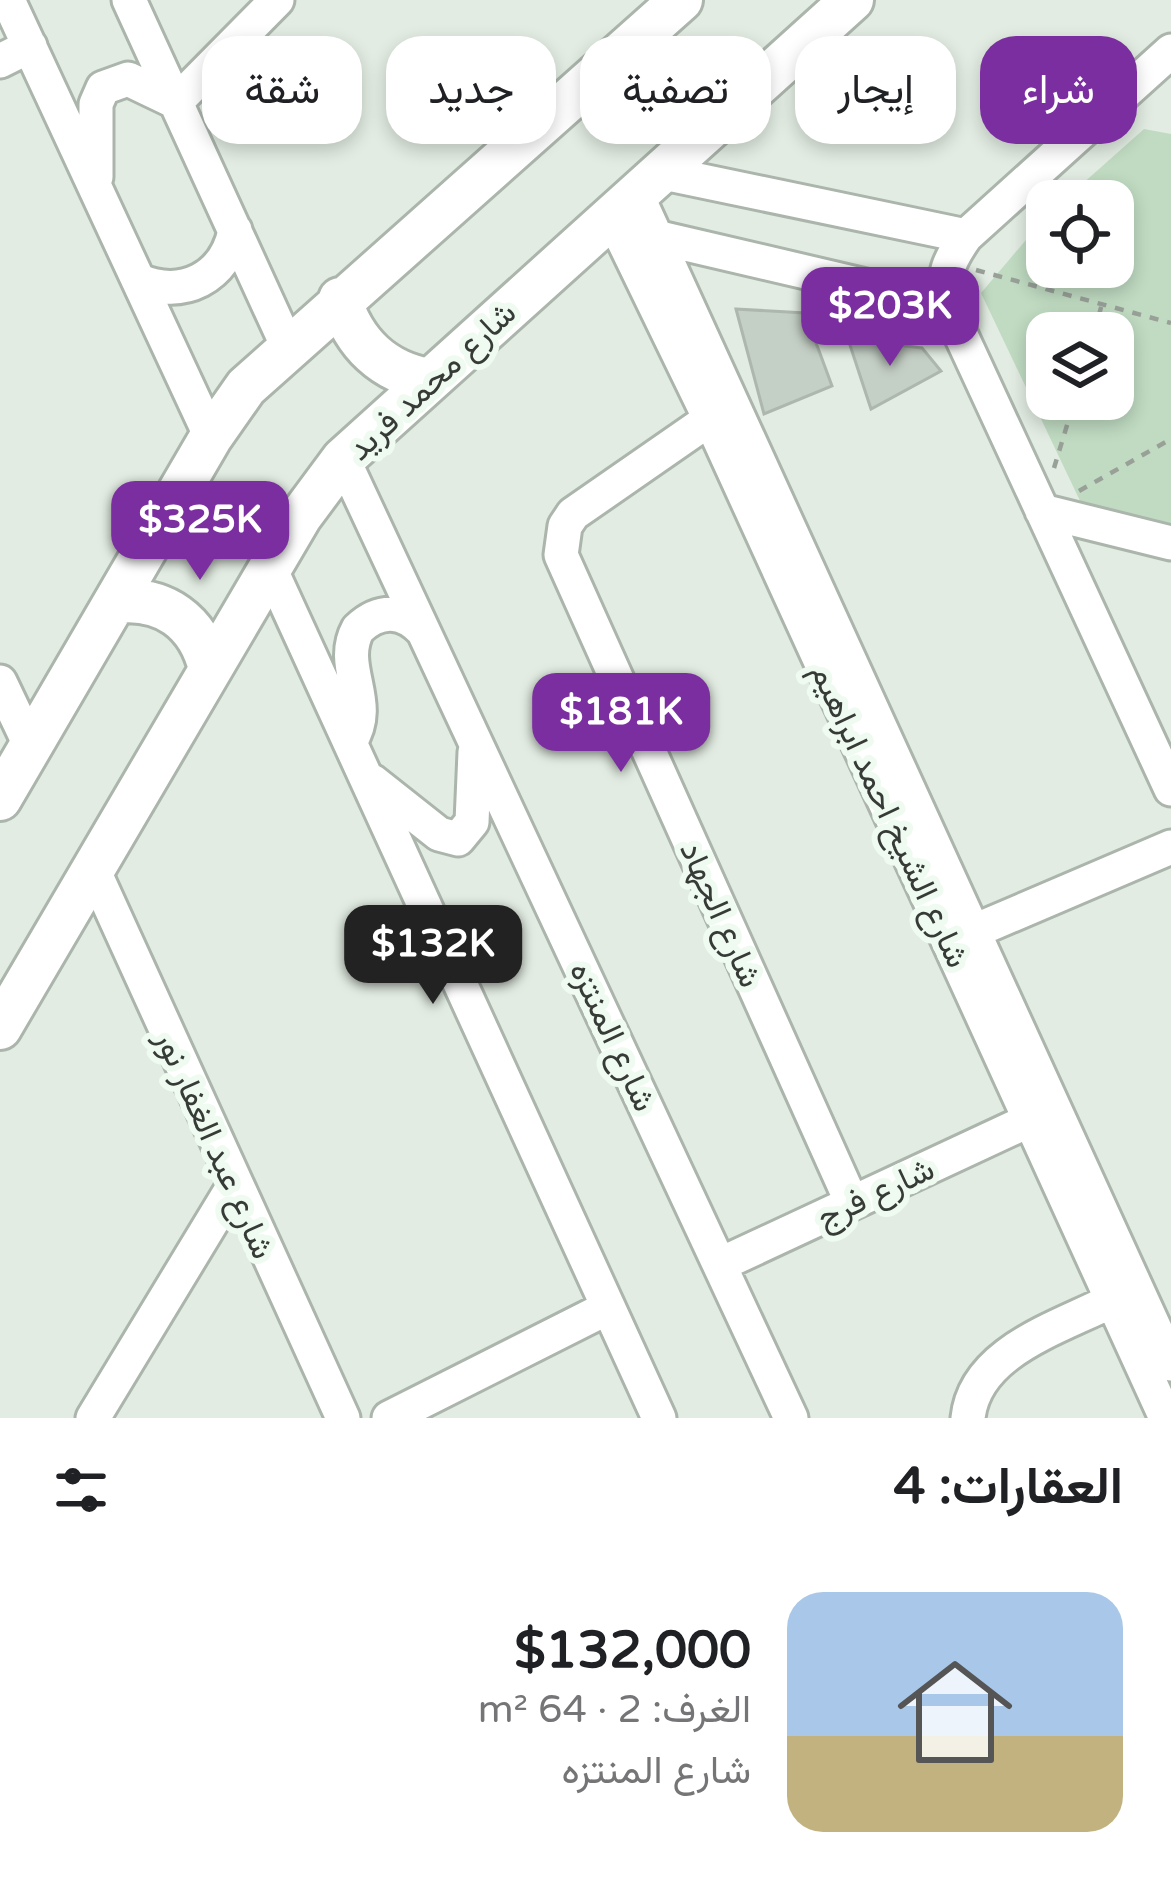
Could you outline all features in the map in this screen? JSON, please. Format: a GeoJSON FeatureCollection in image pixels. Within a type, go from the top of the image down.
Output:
{"type":"FeatureCollection","features":[{"type":"Feature","properties":{"kind":"main road"},"geometry":{"type":"LineString","coordinates":[[0,800],[211,437],[246,387],[287,345],[681,0]]}},
{"type":"Feature","properties":{"kind":"main road","name":"شارع محمد فريد"},"geometry":{"type":"LineString","coordinates":[[0,1028],[270,568],[343,459],[852,0]]}},
{"type":"Feature","properties":{"kind":"main road"},"geometry":{"type":"LineString","coordinates":[[340,299],[365,348],[394,370],[429,380]]}},
{"type":"Feature","properties":{"kind":"main road"},"geometry":{"type":"LineString","coordinates":[[115,602],[156,604],[181,617],[201,640],[211,669]]}},
{"type":"Feature","properties":{"kind":"street"},"geometry":{"type":"LineString","coordinates":[[8,0],[15,54],[96,188],[211,437]]}},
{"type":"Feature","properties":{"kind":"street"},"geometry":{"type":"LineString","coordinates":[[129,0],[287,345]]}},
{"type":"Feature","properties":{"kind":"street"},"geometry":{"type":"LineString","coordinates":[[176,102],[278,0]]}},
{"type":"Feature","properties":{"kind":"street"},"geometry":{"type":"LineString","coordinates":[[1171,50],[1156,80],[957,249],[946,305],[1171,789]]}},
{"type":"Feature","properties":{"kind":"street"},"geometry":{"type":"LineString","coordinates":[[96,188],[96,104],[103,88],[128,79],[176,102]]}},
{"type":"Feature","properties":{"kind":"street"},"geometry":{"type":"LineString","coordinates":[[635,193],[659,240],[946,305]]}},
{"type":"Feature","properties":{"kind":"street"},"geometry":{"type":"LineString","coordinates":[[635,193],[957,249]]}},
{"type":"Feature","properties":{"kind":"street","name":"شارع الشيخ احمد ابراهيم"},"geometry":{"type":"LineString","coordinates":[[635,193],[710,419],[1171,1364]]}},
{"type":"Feature","properties":{"kind":"street"},"geometry":{"type":"LineString","coordinates":[[138,280],[162,288],[199,282],[228,255],[236,230]]}},
{"type":"Feature","properties":{"kind":"street","name":"شارع الشيخ احمد ابراهيم"},"geometry":{"type":"LineString","coordinates":[[659,240],[962,937],[1030,1120],[1166,1418]]}},
{"type":"Feature","properties":{"kind":"street","name":"شارع الجهاد"},"geometry":{"type":"LineString","coordinates":[[710,419],[573,514],[560,540],[561,555],[852,1203]]}},
{"type":"Feature","properties":{"kind":"street","name":"شارع المنتزه"},"geometry":{"type":"LineString","coordinates":[[343,459],[791,1418]]}},
{"type":"Feature","properties":{"kind":"street"},"geometry":{"type":"LineString","coordinates":[[1042,511],[1171,543]]}},
{"type":"Feature","properties":{"kind":"street"},"geometry":{"type":"LineString","coordinates":[[270,568],[658,1418]]}},
{"type":"Feature","properties":{"kind":"street"},"geometry":{"type":"LineString","coordinates":[[350,742],[363,709],[351,661],[358,629],[386,614],[407,617],[423,631]]}},
{"type":"Feature","properties":{"kind":"street"},"geometry":{"type":"LineString","coordinates":[[0,682],[32,747]]}},
{"type":"Feature","properties":{"kind":"street"},"geometry":{"type":"LineString","coordinates":[[365,776],[439,834],[458,839],[472,822],[476,742]]}},
{"type":"Feature","properties":{"kind":"street"},"geometry":{"type":"LineString","coordinates":[[962,937],[1171,847]]}},
{"type":"Feature","properties":{"kind":"street","name":"شارع عبد الغفار نور"},"geometry":{"type":"LineString","coordinates":[[93,868],[233,1187],[343,1418]]}},
{"type":"Feature","properties":{"kind":"street","name":"شارع فرج"},"geometry":{"type":"LineString","coordinates":[[721,1264],[1030,1120]]}},
{"type":"Feature","properties":{"kind":"street"},"geometry":{"type":"LineString","coordinates":[[93,1418],[233,1187]]}},
{"type":"Feature","properties":{"kind":"street"},"geometry":{"type":"LineString","coordinates":[[968,1418],[970,1396],[991,1366],[1112,1300]]}},
{"type":"Feature","properties":{"kind":"street"},"geometry":{"type":"LineString","coordinates":[[389,1418],[608,1308]]}},
{"type":"Feature","properties":{"kind":"path"},"geometry":{"type":"LineString","coordinates":[[957,249],[1102,304],[1171,323]]}},
{"type":"Feature","properties":{"kind":"path"},"geometry":{"type":"LineString","coordinates":[[1100,312],[1102,304]]}},
{"type":"Feature","properties":{"kind":"path"},"geometry":{"type":"LineString","coordinates":[[1042,511],[1069,420]]}},
{"type":"Feature","properties":{"kind":"path"},"geometry":{"type":"LineString","coordinates":[[1042,511],[1171,440]]}},
{"type":"Feature","properties":{"kind":"green space"},"geometry":{"type":"Polygon","coordinates":[[[1144,129],[1171,134],[1171,524],[1082,505],[1042,420],[1134,420],[1134,312],[1026,312],[1026,387],[981,293],[1026,240],[1026,288],[1134,288],[1134,180],[1087,180],[1127,144],[1137,144],[1137,135],[1144,129]]]}},
{"type":"Feature","properties":{"kind":"building"},"geometry":{"type":"Polygon","coordinates":[[[736,309],[805,313],[832,386],[764,414],[736,309]]]}},
{"type":"Feature","properties":{"kind":"building"},"geometry":{"type":"Polygon","coordinates":[[[848,339],[922,348],[941,371],[871,409],[848,339]]]}}]}
